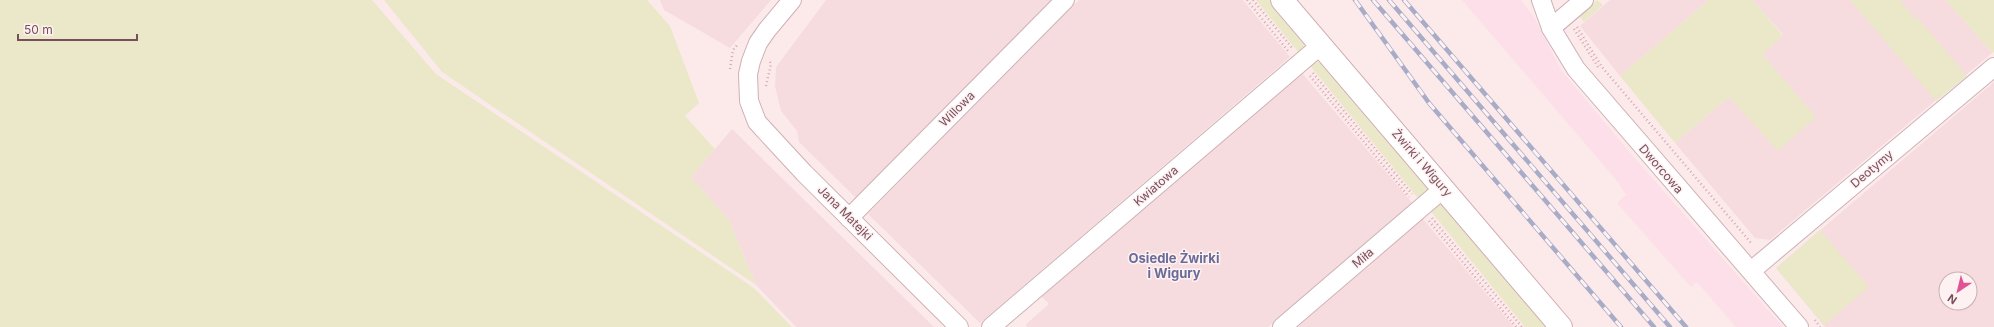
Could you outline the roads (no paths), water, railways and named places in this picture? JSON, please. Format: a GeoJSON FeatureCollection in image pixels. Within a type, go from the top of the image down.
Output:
{"type":"FeatureCollection","features":[{"type":"Feature","properties":{"kind":"main road","name":"Żwirki i Wigury"},"geometry":{"type":"LineString","coordinates":[[1282,0],[1561,327]]}},
{"type":"Feature","properties":{"kind":"street","name":"Jana Matejki"},"geometry":{"type":"LineString","coordinates":[[792,0],[758,43],[751,61],[756,91],[752,111],[757,122],[764,132],[959,327]]}},
{"type":"Feature","properties":{"kind":"street","name":"Willowa"},"geometry":{"type":"LineString","coordinates":[[849,218],[1065,0]]}},
{"type":"Feature","properties":{"kind":"street","name":"Dworcowa"},"geometry":{"type":"LineString","coordinates":[[1540,0],[1551,28],[1584,79],[1757,266],[1804,321]]}},
{"type":"Feature","properties":{"kind":"street"},"geometry":{"type":"LineString","coordinates":[[1551,28],[1584,0]]}},
{"type":"Feature","properties":{"kind":"street","name":"Kwiatowa"},"geometry":{"type":"LineString","coordinates":[[991,327],[1320,45]]}},
{"type":"Feature","properties":{"kind":"street","name":"Deotymy"},"geometry":{"type":"LineString","coordinates":[[1757,266],[1994,67]]}},
{"type":"Feature","properties":{"kind":"street","name":"Miła"},"geometry":{"type":"LineString","coordinates":[[1282,327],[1422,209],[1443,189]]}},
{"type":"Feature","properties":{"kind":"railway"},"geometry":{"type":"LineString","coordinates":[[1355,0],[1429,103],[1621,327]]}},
{"type":"Feature","properties":{"kind":"railway"},"geometry":{"type":"LineString","coordinates":[[1373,0],[1654,327]]}},
{"type":"Feature","properties":{"kind":"railway"},"geometry":{"type":"LineString","coordinates":[[1389,0],[1670,327]]}},
{"type":"Feature","properties":{"kind":"railway"},"geometry":{"type":"LineString","coordinates":[[1404,0],[1686,327]]}},
{"type":"Feature","properties":{"kind":"district","name":"Osiedle Żwirki i Wigury"},"geometry":{"type":"Point","coordinates":[1174,266]}}]}
